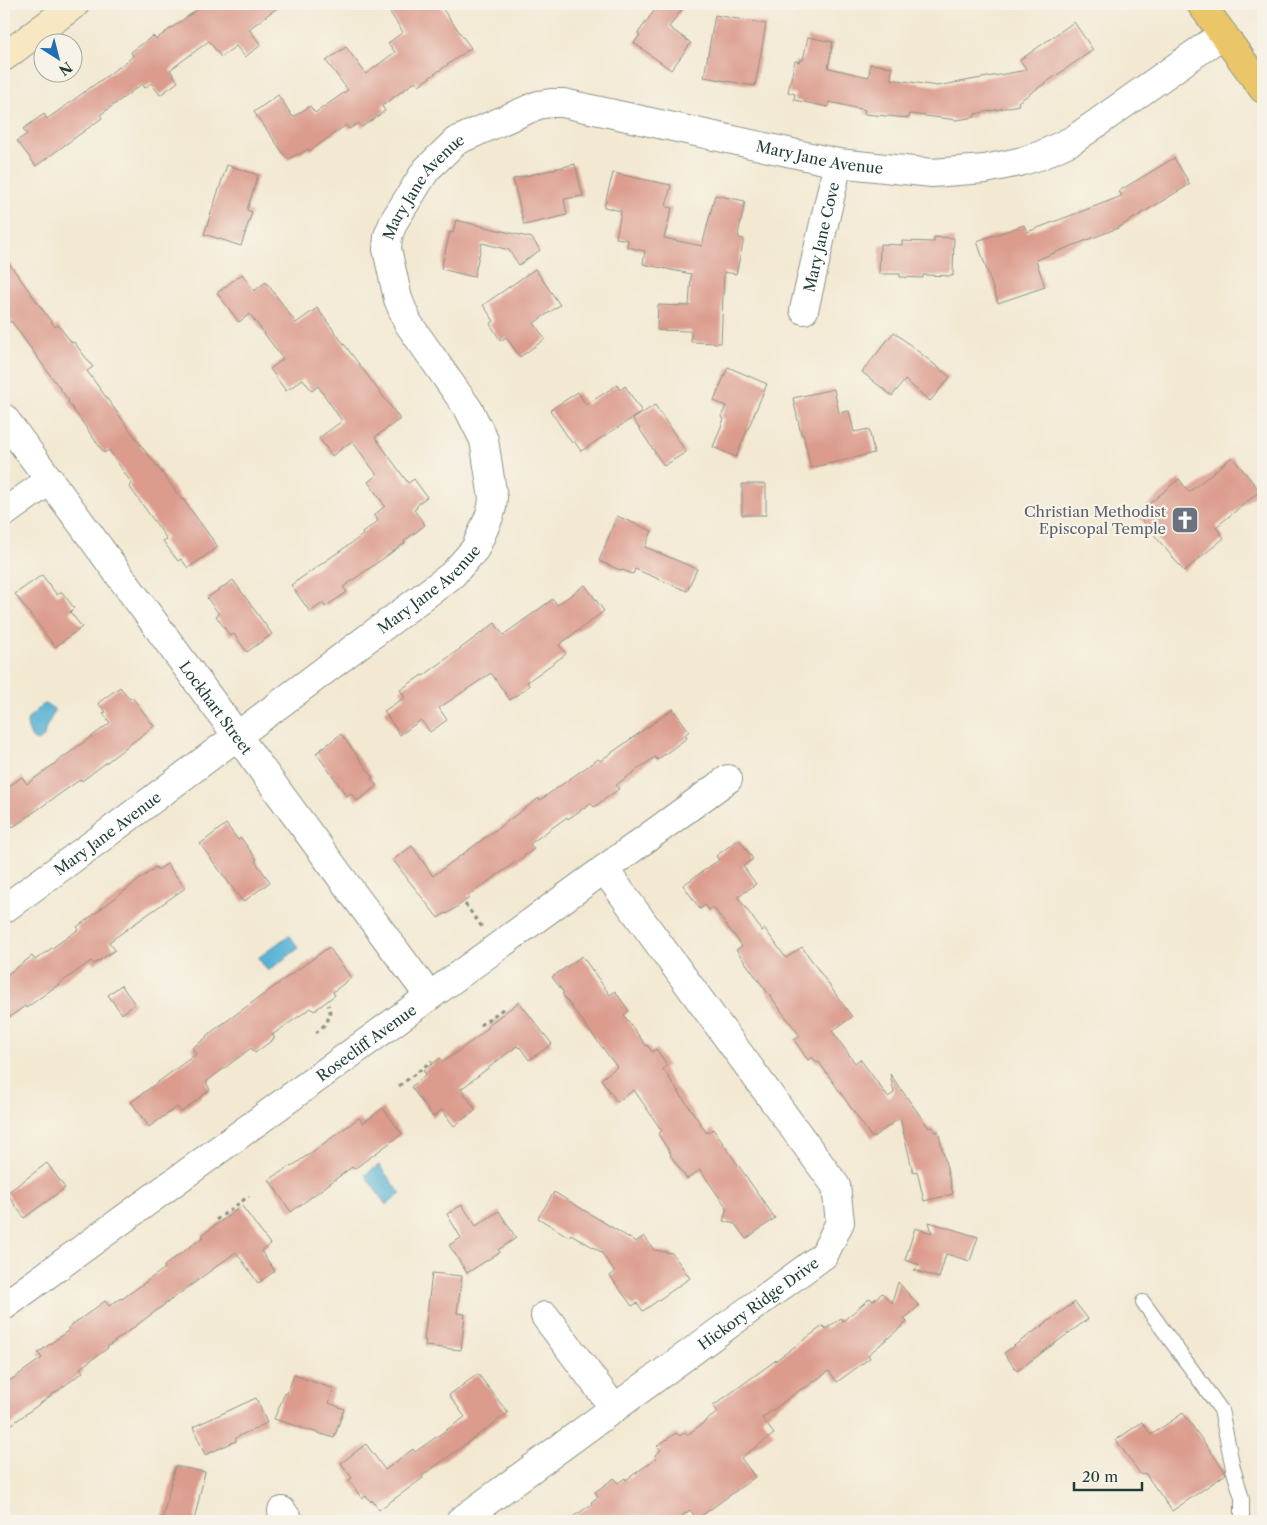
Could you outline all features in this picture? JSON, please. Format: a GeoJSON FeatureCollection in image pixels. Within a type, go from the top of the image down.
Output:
{"type":"FeatureCollection","features":[{"type":"Feature","properties":{"kind":"main road"},"geometry":{"type":"LineString","coordinates":[[1201,4],[1263,90]]}},
{"type":"Feature","properties":{"kind":"street"},"geometry":{"type":"LineString","coordinates":[[4,57],[75,4]]}},
{"type":"Feature","properties":{"kind":"street","name":"Mary Jane Avenue"},"geometry":{"type":"LineString","coordinates":[[4,909],[452,575],[475,549],[489,518],[493,498],[484,440],[469,410],[408,323],[398,299],[387,249],[388,236],[394,221],[426,170],[456,141],[538,105],[551,102],[838,163],[932,173],[985,170],[1039,156],[1073,140],[1223,34]]}},
{"type":"Feature","properties":{"kind":"street","name":"Mary Jane Cove"},"geometry":{"type":"LineString","coordinates":[[804,310],[838,163]]}},
{"type":"Feature","properties":{"kind":"street","name":"Lockhart Street"},"geometry":{"type":"LineString","coordinates":[[4,418],[429,996]]}},
{"type":"Feature","properties":{"kind":"street"},"geometry":{"type":"LineString","coordinates":[[4,513],[50,480]]}},
{"type":"Feature","properties":{"kind":"street","name":"Rosecliff Avenue"},"geometry":{"type":"LineString","coordinates":[[4,1306],[728,779]]}},
{"type":"Feature","properties":{"kind":"street","name":"Hickory Ridge Drive"},"geometry":{"type":"LineString","coordinates":[[460,1521],[824,1255],[840,1222],[836,1186],[604,869]]}},
{"type":"Feature","properties":{"kind":"street"},"geometry":{"type":"LineString","coordinates":[[545,1316],[614,1408]]}},
{"type":"Feature","properties":{"kind":"lane"},"geometry":{"type":"LineString","coordinates":[[1143,1302],[1221,1410],[1233,1468],[1242,1498],[1242,1521]]}},
{"type":"Feature","properties":{"kind":"path"},"geometry":{"type":"LineString","coordinates":[[465,904],[497,946]]}},
{"type":"Feature","properties":{"kind":"path"},"geometry":{"type":"LineString","coordinates":[[316,1033],[324,1026],[328,1018],[330,1013],[328,1005]]}},
{"type":"Feature","properties":{"kind":"path"},"geometry":{"type":"LineString","coordinates":[[480,1025],[503,1009],[504,1011]]}},
{"type":"Feature","properties":{"kind":"path"},"geometry":{"type":"LineString","coordinates":[[399,1086],[432,1061]]}},
{"type":"Feature","properties":{"kind":"path"},"geometry":{"type":"LineString","coordinates":[[216,1220],[250,1196]]}},
{"type":"Feature","properties":{"kind":"water"},"geometry":{"type":"Polygon","coordinates":[[[46,704],[54,709],[54,713],[46,727],[44,737],[36,741],[31,736],[27,720],[42,705],[46,704]]]}},
{"type":"Feature","properties":{"kind":"water"},"geometry":{"type":"Polygon","coordinates":[[[289,935],[299,948],[268,971],[258,958],[289,935]]]}},
{"type":"Feature","properties":{"kind":"water"},"geometry":{"type":"Polygon","coordinates":[[[379,1165],[401,1194],[386,1205],[365,1175],[379,1165]]]}},
{"type":"Feature","properties":{"kind":"building"},"geometry":{"type":"Polygon","coordinates":[[[205,4],[282,4],[249,29],[261,45],[245,57],[236,46],[221,57],[209,41],[170,70],[178,82],[160,95],[151,83],[145,88],[142,84],[100,115],[102,118],[36,166],[17,141],[27,134],[23,129],[44,114],[47,119],[126,62],[133,56],[131,52],[153,36],[156,39],[205,4]]]}},
{"type":"Feature","properties":{"kind":"building"},"geometry":{"type":"Polygon","coordinates":[[[399,4],[439,4],[471,48],[419,85],[416,81],[382,106],[385,111],[362,127],[359,123],[349,129],[346,125],[310,151],[308,149],[288,160],[254,112],[278,95],[293,117],[310,106],[315,113],[348,90],[326,61],[346,47],[366,74],[395,52],[388,43],[403,32],[389,11],[399,4]]]}},
{"type":"Feature","properties":{"kind":"building"},"geometry":{"type":"Polygon","coordinates":[[[659,4],[686,4],[669,27],[691,43],[671,70],[634,43],[640,35],[638,33],[659,4]]]}},
{"type":"Feature","properties":{"kind":"building"},"geometry":{"type":"Polygon","coordinates":[[[715,15],[766,24],[755,86],[704,77],[715,15]]]}},
{"type":"Feature","properties":{"kind":"building"},"geometry":{"type":"Polygon","coordinates":[[[1074,22],[1093,50],[1018,102],[1019,105],[975,114],[975,117],[957,120],[910,114],[909,118],[864,114],[865,110],[829,102],[828,107],[794,100],[795,94],[788,92],[795,61],[803,60],[808,37],[833,42],[828,68],[869,77],[870,64],[892,67],[891,79],[937,86],[1027,70],[1020,60],[1074,22]]]}},
{"type":"Feature","properties":{"kind":"building"},"geometry":{"type":"Polygon","coordinates":[[[1174,158],[1190,184],[1118,228],[1036,260],[1045,287],[998,303],[977,241],[1024,225],[1027,232],[1122,196],[1119,191],[1174,158]]]}},
{"type":"Feature","properties":{"kind":"building"},"geometry":{"type":"Polygon","coordinates":[[[575,164],[583,196],[564,199],[567,215],[524,225],[513,179],[575,164]]]}},
{"type":"Feature","properties":{"kind":"building"},"geometry":{"type":"Polygon","coordinates":[[[227,165],[258,175],[247,210],[252,212],[241,246],[204,234],[227,165]]]}},
{"type":"Feature","properties":{"kind":"building"},"geometry":{"type":"Polygon","coordinates":[[[613,173],[671,185],[666,207],[672,208],[664,238],[702,246],[715,195],[745,201],[738,235],[739,238],[744,239],[736,274],[724,272],[721,343],[691,342],[691,331],[657,330],[658,305],[689,306],[691,274],[643,264],[645,251],[627,247],[628,240],[616,238],[621,211],[604,207],[613,173]]]}},
{"type":"Feature","properties":{"kind":"building"},"geometry":{"type":"Polygon","coordinates":[[[456,220],[532,238],[540,250],[519,265],[509,250],[482,243],[474,277],[441,269],[450,232],[453,233],[456,220]]]}},
{"type":"Feature","properties":{"kind":"building"},"geometry":{"type":"Polygon","coordinates":[[[934,237],[954,238],[953,276],[923,275],[923,278],[900,277],[900,274],[879,274],[880,244],[902,245],[902,241],[934,242],[934,237]]]}},
{"type":"Feature","properties":{"kind":"building"},"geometry":{"type":"Polygon","coordinates":[[[4,256],[55,327],[58,325],[93,367],[87,371],[218,547],[188,568],[181,559],[178,561],[163,541],[167,539],[129,486],[132,484],[109,450],[104,453],[11,321],[4,326],[4,256]]]}},
{"type":"Feature","properties":{"kind":"building"},"geometry":{"type":"Polygon","coordinates":[[[535,269],[560,305],[534,323],[545,339],[520,357],[506,337],[501,341],[490,324],[494,321],[483,305],[535,269]]]}},
{"type":"Feature","properties":{"kind":"building"},"geometry":{"type":"Polygon","coordinates":[[[242,274],[254,291],[266,282],[296,323],[317,308],[400,419],[375,437],[408,483],[414,479],[427,497],[414,510],[425,525],[404,541],[405,543],[343,587],[347,592],[325,607],[323,603],[310,612],[291,585],[363,535],[362,533],[378,521],[374,515],[385,506],[368,482],[377,475],[352,441],[332,456],[319,438],[342,421],[318,386],[312,391],[303,379],[286,391],[270,369],[283,359],[250,314],[239,322],[217,293],[242,274]]]}},
{"type":"Feature","properties":{"kind":"building"},"geometry":{"type":"Polygon","coordinates":[[[894,332],[950,377],[930,401],[905,380],[892,396],[862,372],[894,332]]]}},
{"type":"Feature","properties":{"kind":"building"},"geometry":{"type":"Polygon","coordinates":[[[728,367],[767,384],[736,457],[713,447],[724,419],[721,417],[726,406],[714,401],[728,367]]]}},
{"type":"Feature","properties":{"kind":"building"},"geometry":{"type":"Polygon","coordinates":[[[617,385],[620,390],[625,386],[642,412],[581,451],[574,441],[572,443],[550,410],[578,392],[586,405],[617,385]]]}},
{"type":"Feature","properties":{"kind":"building"},"geometry":{"type":"Polygon","coordinates":[[[834,389],[839,413],[849,411],[854,432],[869,429],[874,453],[811,468],[793,398],[834,389]]]}},
{"type":"Feature","properties":{"kind":"building"},"geometry":{"type":"Polygon","coordinates":[[[655,405],[686,452],[664,466],[633,419],[655,405]]]}},
{"type":"Feature","properties":{"kind":"building"},"geometry":{"type":"Polygon","coordinates":[[[1232,457],[1260,491],[1216,527],[1224,538],[1184,571],[1137,514],[1179,479],[1189,492],[1232,457]]]}},
{"type":"Feature","properties":{"kind":"building"},"geometry":{"type":"Polygon","coordinates":[[[742,484],[766,484],[766,515],[742,515],[742,484]]]}},
{"type":"Feature","properties":{"kind":"building"},"geometry":{"type":"Polygon","coordinates":[[[617,516],[652,531],[645,547],[697,569],[687,591],[635,569],[633,574],[599,561],[617,516]]]}},
{"type":"Feature","properties":{"kind":"building"},"geometry":{"type":"Polygon","coordinates":[[[42,575],[57,595],[62,592],[74,608],[70,612],[82,627],[55,647],[15,594],[42,575]]]}},
{"type":"Feature","properties":{"kind":"building"},"geometry":{"type":"Polygon","coordinates":[[[233,580],[272,634],[247,652],[234,634],[230,636],[216,616],[219,614],[207,598],[233,580]]]}},
{"type":"Feature","properties":{"kind":"building"},"geometry":{"type":"Polygon","coordinates":[[[585,585],[604,611],[559,645],[566,654],[527,682],[529,686],[510,700],[491,673],[439,708],[447,720],[430,732],[421,720],[400,735],[384,711],[405,697],[400,690],[423,676],[495,623],[503,635],[553,599],[557,605],[585,585]]]}},
{"type":"Feature","properties":{"kind":"building"},"geometry":{"type":"Polygon","coordinates":[[[120,687],[130,699],[132,697],[154,726],[82,781],[81,779],[13,827],[11,824],[4,830],[4,790],[22,777],[27,784],[110,723],[103,713],[106,712],[98,703],[120,687]]]}},
{"type":"Feature","properties":{"kind":"building"},"geometry":{"type":"Polygon","coordinates":[[[673,709],[689,731],[685,735],[687,738],[657,760],[655,757],[616,785],[619,789],[594,807],[591,803],[568,819],[567,817],[530,844],[534,849],[468,896],[469,898],[447,914],[438,918],[393,860],[412,846],[433,876],[539,798],[540,800],[598,759],[600,761],[673,709]]]}},
{"type":"Feature","properties":{"kind":"building"},"geometry":{"type":"Polygon","coordinates":[[[341,734],[373,777],[371,778],[377,786],[357,801],[351,793],[347,796],[316,753],[341,734]]]}},
{"type":"Feature","properties":{"kind":"building"},"geometry":{"type":"Polygon","coordinates":[[[226,824],[238,840],[241,838],[270,882],[243,902],[200,844],[226,824]]]}},
{"type":"Feature","properties":{"kind":"building"},"geometry":{"type":"Polygon","coordinates":[[[739,839],[753,859],[743,866],[756,884],[738,897],[762,931],[765,929],[786,958],[802,947],[852,1017],[832,1031],[855,1063],[860,1059],[888,1097],[894,1093],[890,1074],[929,1128],[933,1127],[934,1132],[938,1131],[953,1194],[924,1201],[917,1171],[913,1172],[900,1118],[872,1138],[819,1062],[817,1063],[812,1057],[808,1060],[794,1040],[800,1036],[736,950],[742,946],[713,907],[709,910],[705,905],[700,909],[683,885],[719,860],[716,856],[739,839]]]}},
{"type":"Feature","properties":{"kind":"building"},"geometry":{"type":"Polygon","coordinates":[[[167,864],[185,888],[109,942],[115,950],[94,964],[91,961],[26,1008],[25,1006],[4,1021],[4,977],[32,956],[35,960],[79,929],[77,927],[156,867],[158,870],[167,864]]]}},
{"type":"Feature","properties":{"kind":"building"},"geometry":{"type":"Polygon","coordinates":[[[329,947],[351,978],[333,992],[335,995],[314,1011],[311,1008],[272,1035],[275,1038],[255,1053],[251,1048],[206,1082],[210,1090],[181,1112],[177,1107],[149,1127],[131,1102],[196,1054],[192,1048],[206,1036],[329,947]]]}},
{"type":"Feature","properties":{"kind":"building"},"geometry":{"type":"Polygon","coordinates":[[[582,956],[610,995],[615,991],[629,1011],[624,1015],[646,1046],[652,1052],[656,1049],[668,1066],[663,1069],[707,1133],[713,1129],[775,1218],[746,1239],[735,1224],[723,1221],[727,1208],[700,1170],[687,1179],[658,1134],[662,1131],[634,1090],[617,1102],[601,1079],[617,1067],[562,994],[564,993],[552,977],[582,956]]]}},
{"type":"Feature","properties":{"kind":"building"},"geometry":{"type":"Polygon","coordinates":[[[121,985],[135,1004],[122,1014],[108,995],[121,985]]]}},
{"type":"Feature","properties":{"kind":"building"},"geometry":{"type":"Polygon","coordinates":[[[519,1002],[552,1044],[529,1060],[520,1047],[517,1046],[461,1089],[476,1110],[454,1126],[442,1110],[433,1117],[411,1087],[426,1074],[423,1071],[440,1058],[443,1062],[475,1039],[489,1027],[488,1025],[519,1002]]]}},
{"type":"Feature","properties":{"kind":"building"},"geometry":{"type":"Polygon","coordinates":[[[383,1108],[402,1134],[354,1169],[352,1167],[291,1212],[269,1180],[291,1167],[359,1118],[363,1123],[383,1108]]]}},
{"type":"Feature","properties":{"kind":"building"},"geometry":{"type":"Polygon","coordinates":[[[47,1163],[65,1188],[24,1218],[7,1193],[47,1163]]]}},
{"type":"Feature","properties":{"kind":"building"},"geometry":{"type":"Polygon","coordinates":[[[554,1192],[636,1242],[644,1236],[654,1250],[672,1253],[690,1278],[643,1311],[637,1303],[632,1306],[610,1276],[615,1272],[601,1252],[571,1234],[569,1237],[538,1218],[554,1192]]]}},
{"type":"Feature","properties":{"kind":"building"},"geometry":{"type":"Polygon","coordinates":[[[462,1205],[476,1226],[499,1211],[516,1238],[498,1250],[500,1252],[467,1273],[449,1245],[461,1238],[447,1214],[462,1205]]]}},
{"type":"Feature","properties":{"kind":"building"},"geometry":{"type":"Polygon","coordinates":[[[242,1206],[270,1244],[261,1251],[275,1271],[258,1283],[236,1252],[107,1347],[80,1368],[83,1372],[4,1430],[4,1385],[42,1358],[38,1353],[105,1301],[109,1306],[122,1299],[165,1268],[164,1266],[203,1237],[202,1235],[242,1206]]]}},
{"type":"Feature","properties":{"kind":"building"},"geometry":{"type":"Polygon","coordinates":[[[929,1222],[978,1237],[970,1261],[946,1254],[939,1278],[914,1270],[920,1265],[905,1260],[915,1228],[932,1233],[929,1222]]]}},
{"type":"Feature","properties":{"kind":"building"},"geometry":{"type":"Polygon","coordinates":[[[432,1273],[462,1276],[457,1313],[465,1314],[461,1350],[425,1346],[426,1340],[424,1340],[432,1273]]]}},
{"type":"Feature","properties":{"kind":"building"},"geometry":{"type":"Polygon","coordinates":[[[898,1282],[919,1306],[904,1319],[907,1322],[868,1355],[870,1358],[837,1382],[829,1371],[762,1418],[774,1434],[741,1458],[755,1477],[697,1519],[690,1510],[675,1521],[567,1521],[592,1504],[591,1502],[598,1497],[595,1492],[614,1478],[618,1483],[625,1478],[626,1480],[657,1458],[655,1455],[661,1450],[657,1446],[676,1433],[680,1436],[685,1432],[687,1435],[718,1412],[713,1406],[823,1326],[826,1329],[841,1318],[843,1321],[870,1298],[873,1301],[882,1293],[892,1303],[898,1282]]]}},
{"type":"Feature","properties":{"kind":"building"},"geometry":{"type":"Polygon","coordinates":[[[1075,1302],[1088,1319],[1017,1371],[1004,1353],[1075,1302]]]}},
{"type":"Feature","properties":{"kind":"building"},"geometry":{"type":"Polygon","coordinates":[[[478,1374],[508,1413],[379,1510],[372,1500],[371,1502],[366,1496],[362,1499],[349,1480],[352,1478],[341,1463],[366,1444],[385,1470],[413,1449],[415,1452],[465,1417],[449,1395],[478,1374]]]}},
{"type":"Feature","properties":{"kind":"building"},"geometry":{"type":"Polygon","coordinates":[[[294,1375],[334,1389],[329,1403],[344,1409],[334,1438],[274,1419],[294,1375]]]}},
{"type":"Feature","properties":{"kind":"building"},"geometry":{"type":"Polygon","coordinates":[[[256,1398],[267,1423],[239,1436],[236,1438],[236,1441],[205,1455],[193,1427],[256,1398]]]}},
{"type":"Feature","properties":{"kind":"building"},"geometry":{"type":"Polygon","coordinates":[[[1183,1413],[1226,1474],[1172,1511],[1145,1473],[1141,1475],[1116,1440],[1142,1422],[1151,1435],[1183,1413]]]}},
{"type":"Feature","properties":{"kind":"building"},"geometry":{"type":"Polygon","coordinates":[[[175,1466],[205,1472],[194,1521],[162,1521],[175,1466]]]}},
{"type":"Feature","properties":{"kind":"place","name":"Christian Methodist Episcopal Temple"},"geometry":{"type":"Point","coordinates":[1185,520]}}]}
